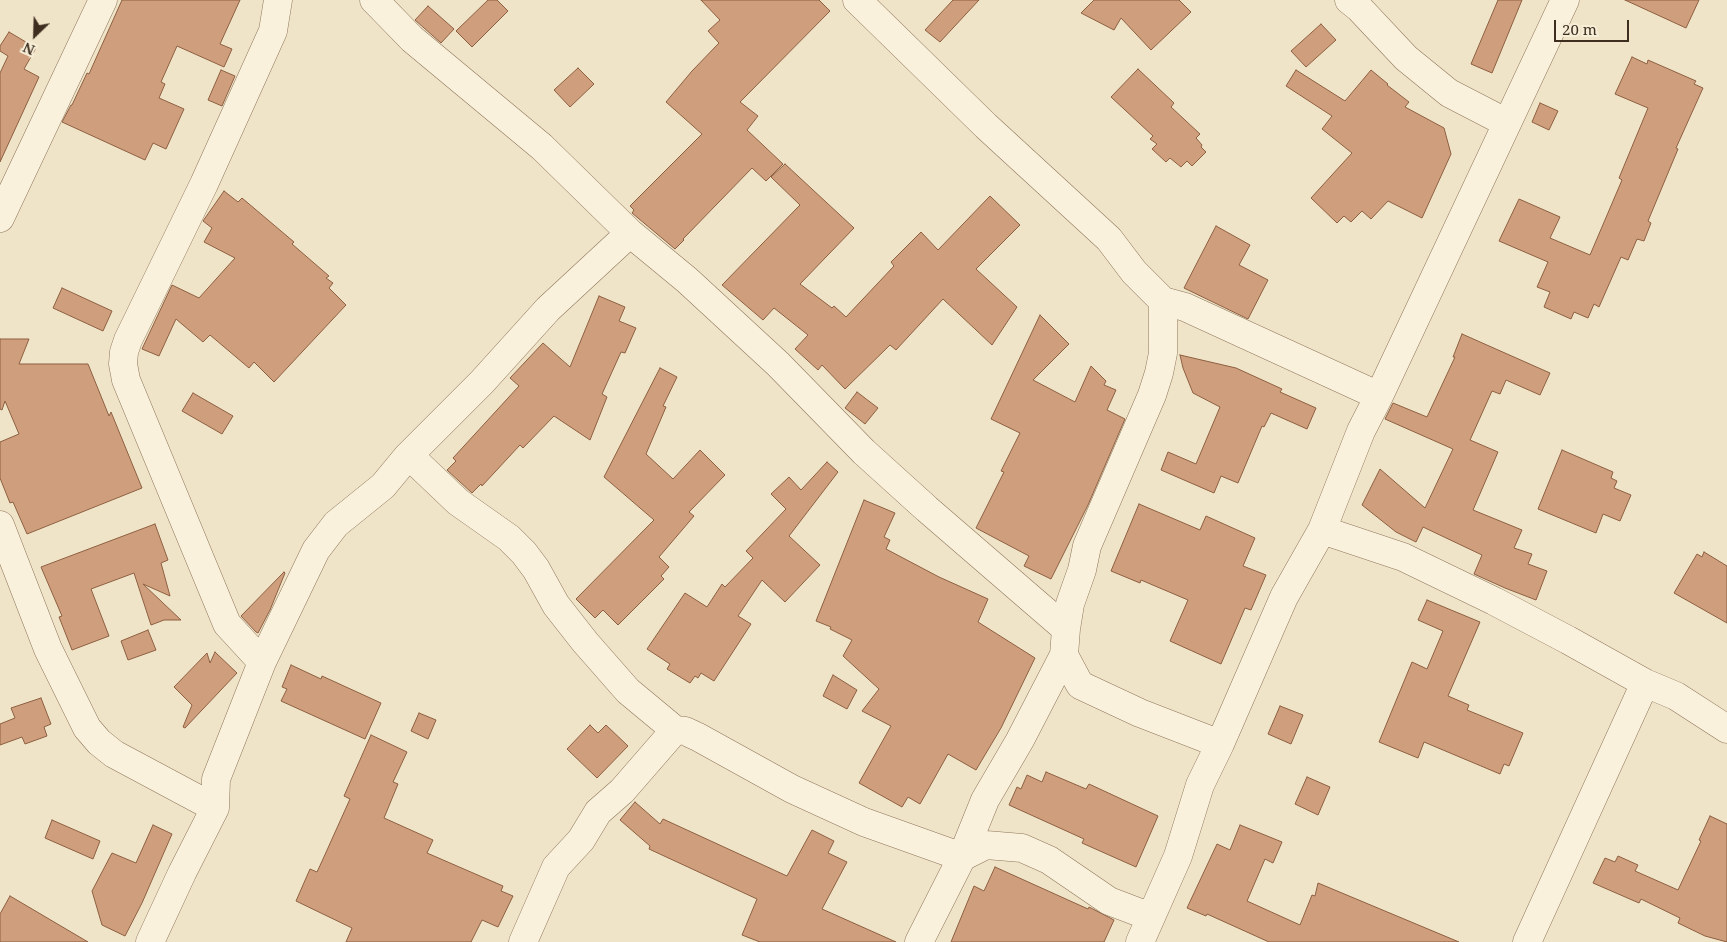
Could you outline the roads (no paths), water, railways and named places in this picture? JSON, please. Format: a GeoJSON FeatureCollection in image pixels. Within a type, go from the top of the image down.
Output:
{"type":"FeatureCollection","features":[{"type":"Feature","properties":{"kind":"street"},"geometry":{"type":"LineString","coordinates":[[0,218],[103,0]]}},
{"type":"Feature","properties":{"kind":"street"},"geometry":{"type":"LineString","coordinates":[[262,662],[227,624],[126,380],[123,364],[128,340],[204,184],[273,31],[278,0]]}},
{"type":"Feature","properties":{"kind":"street"},"geometry":{"type":"LineString","coordinates":[[374,0],[412,39],[542,148],[630,233],[687,280],[771,357],[864,452],[927,509],[1065,642],[1080,685],[1140,713],[1220,744]]}},
{"type":"Feature","properties":{"kind":"street"},"geometry":{"type":"LineString","coordinates":[[858,0],[986,126],[1108,239],[1134,272],[1163,301],[1186,307],[1379,396]]}},
{"type":"Feature","properties":{"kind":"street"},"geometry":{"type":"LineString","coordinates":[[1349,0],[1359,8],[1406,58],[1449,93],[1507,123]]}},
{"type":"Feature","properties":{"kind":"street"},"geometry":{"type":"LineString","coordinates":[[1140,942],[1178,856],[1200,785],[1220,744],[1284,597],[1322,530],[1361,430],[1379,396],[1565,0]]}},
{"type":"Feature","properties":{"kind":"street"},"geometry":{"type":"LineString","coordinates":[[150,942],[214,808],[216,779],[262,662],[316,550],[336,524],[383,486],[407,457],[482,382],[548,308],[630,233]]}},
{"type":"Feature","properties":{"kind":"street"},"geometry":{"type":"LineString","coordinates":[[919,942],[962,857],[985,800],[1020,740],[1065,642],[1070,604],[1082,570],[1087,546],[1152,395],[1159,373],[1163,353],[1163,301]]}},
{"type":"Feature","properties":{"kind":"street"},"geometry":{"type":"LineString","coordinates":[[407,457],[416,462],[458,502],[509,538],[524,553],[536,569],[556,606],[590,649],[628,691],[674,730],[685,731],[698,737],[792,789],[864,822],[962,857],[986,845],[1022,848],[1049,860],[1109,901],[1151,917]]}},
{"type":"Feature","properties":{"kind":"street"},"geometry":{"type":"LineString","coordinates":[[0,526],[48,649],[87,728],[99,742],[114,754],[214,808]]}},
{"type":"Feature","properties":{"kind":"street"},"geometry":{"type":"LineString","coordinates":[[1322,530],[1412,561],[1510,609],[1645,684],[1676,696],[1727,730]]}},
{"type":"Feature","properties":{"kind":"street"},"geometry":{"type":"LineString","coordinates":[[1527,942],[1645,684]]}},
{"type":"Feature","properties":{"kind":"street"},"geometry":{"type":"LineString","coordinates":[[523,942],[556,867],[581,840],[598,812],[622,792],[674,730]]}}]}
